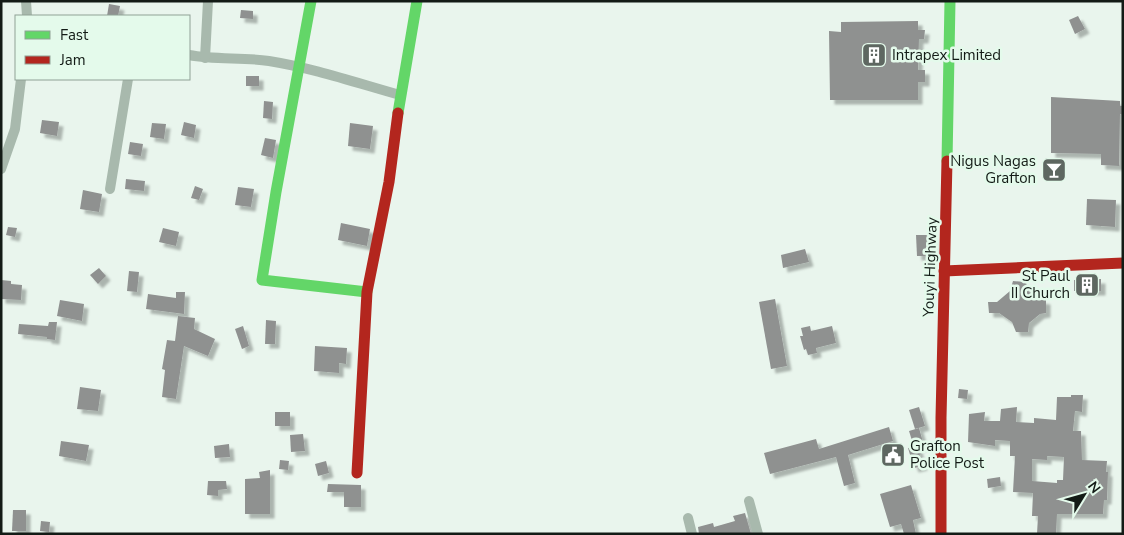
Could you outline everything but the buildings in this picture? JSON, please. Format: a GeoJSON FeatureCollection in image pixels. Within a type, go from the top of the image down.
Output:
{"type":"FeatureCollection","features":[{"type":"Feature","properties":{"kind":"street"},"geometry":{"type":"LineString","coordinates":[[26,1],[27,15]]}},
{"type":"Feature","properties":{"kind":"street"},"geometry":{"type":"LineString","coordinates":[[205,58],[208,1]]}},
{"type":"Feature","properties":{"kind":"street"},"geometry":{"type":"LineString","coordinates":[[311,1],[262,280],[368,292]]}},
{"type":"Feature","properties":{"kind":"street"},"geometry":{"type":"LineString","coordinates":[[357,473],[368,292],[389,182],[400,95],[417,1]]}},
{"type":"Feature","properties":{"kind":"street","name":"Youyi Highway"},"geometry":{"type":"LineString","coordinates":[[941,534],[941,418],[950,1]]}},
{"type":"Feature","properties":{"kind":"street"},"geometry":{"type":"LineString","coordinates":[[190,55],[205,58],[268,61],[400,95]]}},
{"type":"Feature","properties":{"kind":"street"},"geometry":{"type":"LineString","coordinates":[[1,169],[15,129],[21,80]]}},
{"type":"Feature","properties":{"kind":"street"},"geometry":{"type":"LineString","coordinates":[[110,189],[128,80]]}},
{"type":"Feature","properties":{"kind":"street"},"geometry":{"type":"LineString","coordinates":[[944,271],[1123,262]]}},
{"type":"Feature","properties":{"kind":"street"},"geometry":{"type":"LineString","coordinates":[[749,501],[758,534]]}},
{"type":"Feature","properties":{"kind":"street"},"geometry":{"type":"LineString","coordinates":[[688,518],[692,534]]}},
{"type":"Feature","properties":{"kind":"traffic: fast"},"geometry":{"type":"LineString","coordinates":[[311,1],[262,280],[367,292]]}},
{"type":"Feature","properties":{"kind":"traffic: fast"},"geometry":{"type":"LineString","coordinates":[[398,113],[417,1]]}},
{"type":"Feature","properties":{"kind":"traffic: fast"},"geometry":{"type":"LineString","coordinates":[[947,161],[950,1]]}},
{"type":"Feature","properties":{"kind":"traffic: jam"},"geometry":{"type":"LineString","coordinates":[[357,473],[367,292],[389,182],[398,113]]}},
{"type":"Feature","properties":{"kind":"traffic: jam"},"geometry":{"type":"LineString","coordinates":[[941,534],[941,418],[947,161]]}},
{"type":"Feature","properties":{"kind":"traffic: jam"},"geometry":{"type":"LineString","coordinates":[[944,271],[1123,263]]}},
{"type":"Feature","properties":{"kind":"place","name":"Intrapex Limited"},"geometry":{"type":"Point","coordinates":[874,55]}},
{"type":"Feature","properties":{"kind":"place","name":"Nigus Nagas Grafton"},"geometry":{"type":"Point","coordinates":[1054,170]}},
{"type":"Feature","properties":{"kind":"place","name":"St Paul II Church"},"geometry":{"type":"Point","coordinates":[1087,285]}},
{"type":"Feature","properties":{"kind":"place","name":"Grafton Police Post"},"geometry":{"type":"Point","coordinates":[893,455]}}]}
